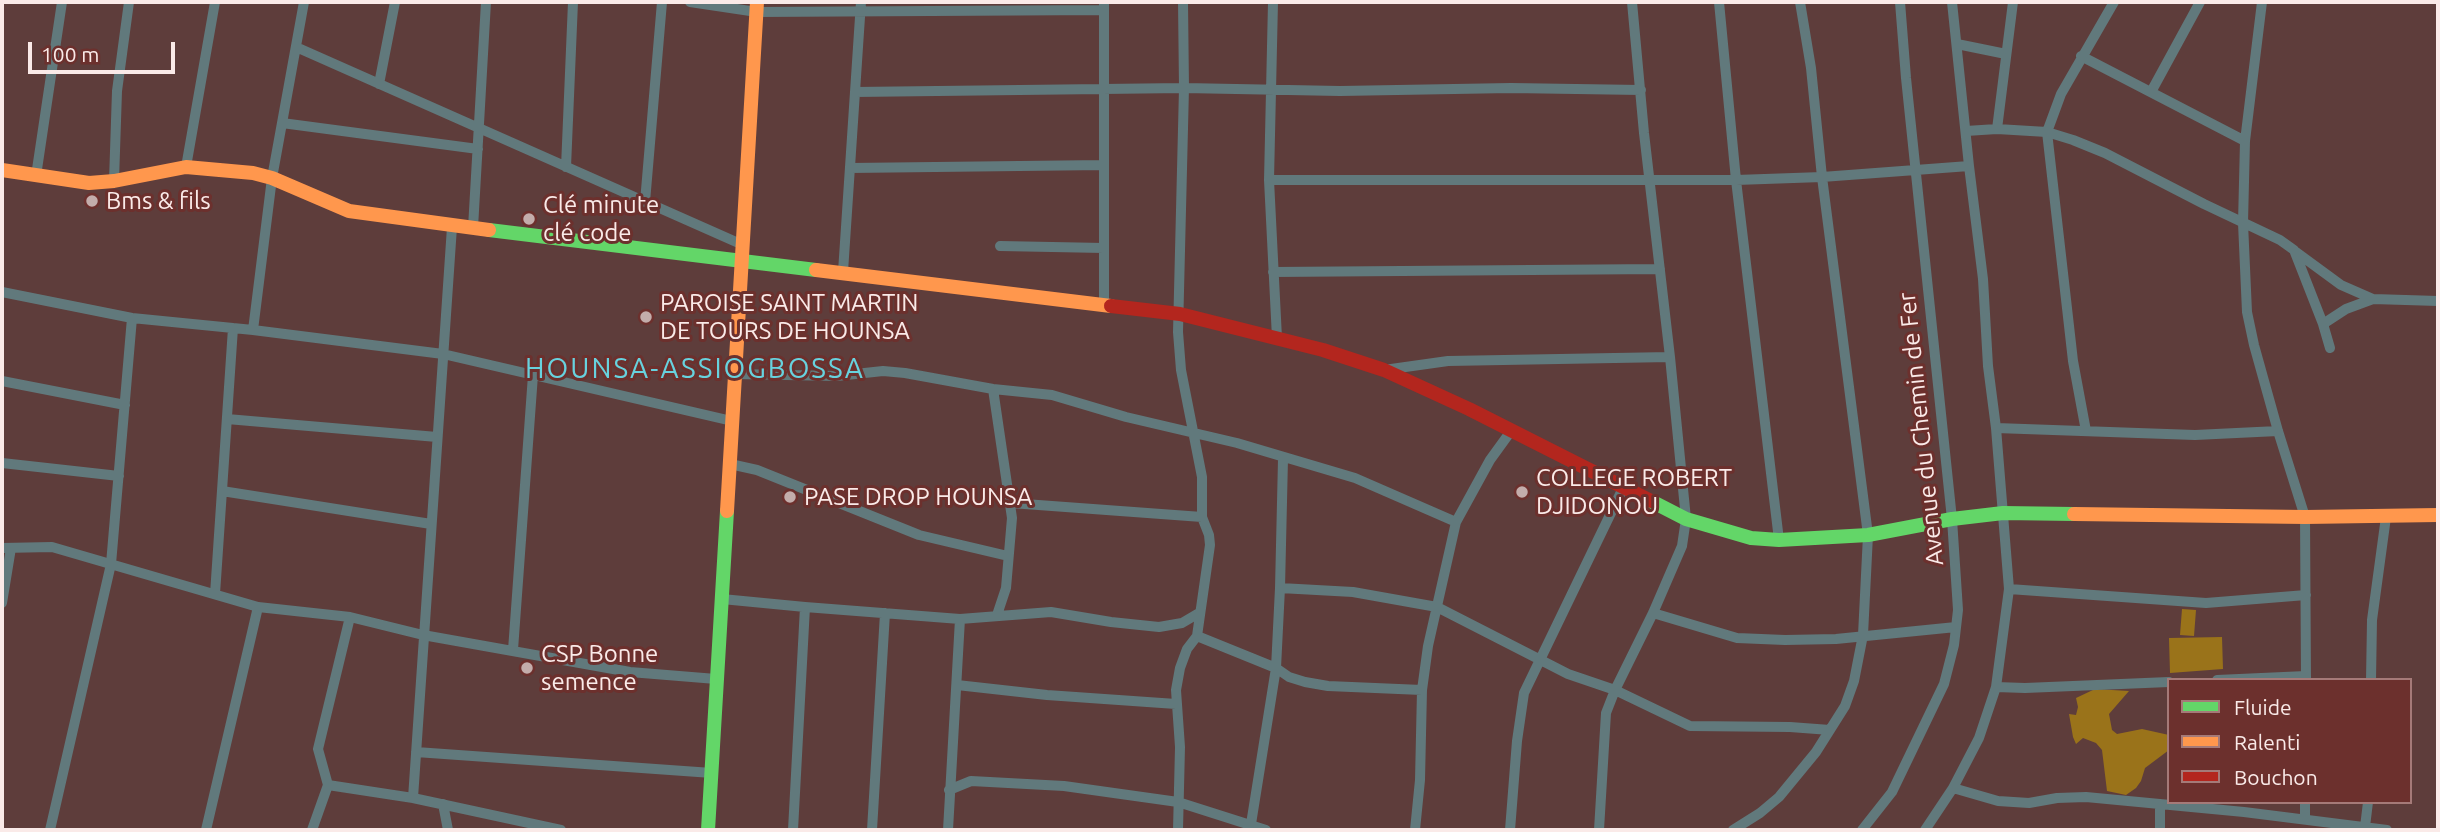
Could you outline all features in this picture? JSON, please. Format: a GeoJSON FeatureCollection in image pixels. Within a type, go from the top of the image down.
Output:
{"type":"FeatureCollection","features":[{"type":"Feature","properties":{"kind":"street"},"geometry":{"type":"LineString","coordinates":[[36,176],[62,2]]}},
{"type":"Feature","properties":{"kind":"street"},"geometry":{"type":"LineString","coordinates":[[114,181],[117,91],[129,2]]}},
{"type":"Feature","properties":{"kind":"street"},"geometry":{"type":"LineString","coordinates":[[186,167],[215,2]]}},
{"type":"Feature","properties":{"kind":"street"},"geometry":{"type":"LineString","coordinates":[[253,330],[272,178],[304,2]]}},
{"type":"Feature","properties":{"kind":"street"},"geometry":{"type":"LineString","coordinates":[[379,84],[395,2]]}},
{"type":"Feature","properties":{"kind":"street"},"geometry":{"type":"LineString","coordinates":[[473,228],[486,2]]}},
{"type":"Feature","properties":{"kind":"street"},"geometry":{"type":"LineString","coordinates":[[566,167],[573,2]]}},
{"type":"Feature","properties":{"kind":"street"},"geometry":{"type":"LineString","coordinates":[[645,201],[662,2]]}},
{"type":"Feature","properties":{"kind":"street"},"geometry":{"type":"LineString","coordinates":[[690,2],[757,7],[1104,6],[1104,305]]}},
{"type":"Feature","properties":{"kind":"street"},"geometry":{"type":"LineString","coordinates":[[1178,830],[1180,747],[1176,704],[1180,668],[1187,649],[1197,636],[1210,545],[1202,517],[1202,478],[1181,370],[1178,332],[1184,88],[1183,2]]}},
{"type":"Feature","properties":{"kind":"street"},"geometry":{"type":"LineString","coordinates":[[1273,2],[1269,180],[1277,338]]}},
{"type":"Feature","properties":{"kind":"street"},"geometry":{"type":"LineString","coordinates":[[1599,830],[1606,713],[1682,546],[1686,519],[1632,2]]}},
{"type":"Feature","properties":{"kind":"street"},"geometry":{"type":"LineString","coordinates":[[1719,2],[1736,180],[1779,540]]}},
{"type":"Feature","properties":{"kind":"street"},"geometry":{"type":"LineString","coordinates":[[1733,830],[1779,797],[1816,752],[1845,706],[1854,681],[1863,635],[1868,535],[1822,177],[1811,68],[1800,2]]}},
{"type":"Feature","properties":{"kind":"street","name":"Avenue du Chemin de Fer"},"geometry":{"type":"LineString","coordinates":[[1862,830],[1892,792],[1944,684],[1954,645],[1958,610],[1952,519],[1900,2]]}},
{"type":"Feature","properties":{"kind":"street"},"geometry":{"type":"LineString","coordinates":[[1925,830],[1953,788],[1979,738],[1996,687],[2009,589],[1996,428],[1988,366],[1983,279],[1952,2]]}},
{"type":"Feature","properties":{"kind":"street"},"geometry":{"type":"LineString","coordinates":[[1997,129],[2012,2]]}},
{"type":"Feature","properties":{"kind":"street"},"geometry":{"type":"LineString","coordinates":[[2086,431],[2073,361],[2047,132],[2061,94],[2114,2]]}},
{"type":"Feature","properties":{"kind":"street"},"geometry":{"type":"LineString","coordinates":[[2151,92],[2200,2]]}},
{"type":"Feature","properties":{"kind":"street"},"geometry":{"type":"LineString","coordinates":[[2262,2],[2245,141],[2243,223],[2247,312],[2278,431],[2305,517],[2306,678]]}},
{"type":"Feature","properties":{"kind":"street"},"geometry":{"type":"LineString","coordinates":[[708,830],[757,7]]}},
{"type":"Feature","properties":{"kind":"street"},"geometry":{"type":"LineString","coordinates":[[843,272],[861,7]]}},
{"type":"Feature","properties":{"kind":"street"},"geometry":{"type":"LineString","coordinates":[[1956,44],[2006,54]]}},
{"type":"Feature","properties":{"kind":"street"},"geometry":{"type":"LineString","coordinates":[[296,47],[645,201],[743,252]]}},
{"type":"Feature","properties":{"kind":"street"},"geometry":{"type":"LineString","coordinates":[[2081,56],[2245,141]]}},
{"type":"Feature","properties":{"kind":"street"},"geometry":{"type":"LineString","coordinates":[[855,92],[1184,88],[1340,91],[1511,88],[1641,90]]}},
{"type":"Feature","properties":{"kind":"street"},"geometry":{"type":"LineString","coordinates":[[282,123],[478,149]]}},
{"type":"Feature","properties":{"kind":"street"},"geometry":{"type":"LineString","coordinates":[[1966,131],[1997,129],[2047,132],[2105,153],[2280,240],[2341,285],[2373,299],[2438,301]]}},
{"type":"Feature","properties":{"kind":"street"},"geometry":{"type":"LineString","coordinates":[[850,168],[1104,166]]}},
{"type":"Feature","properties":{"kind":"street"},"geometry":{"type":"LineString","coordinates":[[1269,180],[1736,180],[1822,177],[1969,166]]}},
{"type":"Feature","properties":{"kind":"street"},"geometry":{"type":"LineString","coordinates":[[2,170],[89,183],[186,167],[253,173],[272,178],[349,211],[452,227],[743,252],[843,272],[1180,314],[1277,338],[1384,370],[1686,519],[1751,538],[1779,540],[1868,535],[1952,519],[2003,513],[2305,517],[2438,515]]}},
{"type":"Feature","properties":{"kind":"street"},"geometry":{"type":"LineString","coordinates":[[413,798],[452,227]]}},
{"type":"Feature","properties":{"kind":"street"},"geometry":{"type":"LineString","coordinates":[[1000,246],[1104,248]]}},
{"type":"Feature","properties":{"kind":"street"},"geometry":{"type":"LineString","coordinates":[[2294,250],[2330,348]]}},
{"type":"Feature","properties":{"kind":"street"},"geometry":{"type":"LineString","coordinates":[[1273,272],[1660,268]]}},
{"type":"Feature","properties":{"kind":"street"},"geometry":{"type":"LineString","coordinates":[[2,292],[132,318],[443,354],[733,421]]}},
{"type":"Feature","properties":{"kind":"street"},"geometry":{"type":"LineString","coordinates":[[2323,324],[2346,309],[2373,299]]}},
{"type":"Feature","properties":{"kind":"street"},"geometry":{"type":"LineString","coordinates":[[50,830],[111,564],[132,318]]}},
{"type":"Feature","properties":{"kind":"street"},"geometry":{"type":"LineString","coordinates":[[215,594],[233,328]]}},
{"type":"Feature","properties":{"kind":"street"},"geometry":{"type":"LineString","coordinates":[[1384,370],[1448,361],[1670,357]]}},
{"type":"Feature","properties":{"kind":"street"},"geometry":{"type":"LineString","coordinates":[[735,374],[837,376],[883,371],[1052,396],[1237,443],[1355,478],[1456,523]]}},
{"type":"Feature","properties":{"kind":"street"},"geometry":{"type":"LineString","coordinates":[[513,650],[533,375]]}},
{"type":"Feature","properties":{"kind":"street"},"geometry":{"type":"LineString","coordinates":[[2,381],[125,405]]}},
{"type":"Feature","properties":{"kind":"street"},"geometry":{"type":"LineString","coordinates":[[993,388],[1011,503],[1012,536],[1006,588],[997,615]]}},
{"type":"Feature","properties":{"kind":"street"},"geometry":{"type":"LineString","coordinates":[[227,419],[438,437]]}},
{"type":"Feature","properties":{"kind":"street"},"geometry":{"type":"LineString","coordinates":[[1996,428],[2195,435],[2278,431]]}},
{"type":"Feature","properties":{"kind":"street"},"geometry":{"type":"LineString","coordinates":[[1415,830],[1420,780],[1422,690],[1456,523],[1490,460],[1511,431]]}},
{"type":"Feature","properties":{"kind":"street"},"geometry":{"type":"LineString","coordinates":[[1251,824],[1276,668],[1283,458]]}},
{"type":"Feature","properties":{"kind":"street"},"geometry":{"type":"LineString","coordinates":[[2,463],[119,476]]}},
{"type":"Feature","properties":{"kind":"street"},"geometry":{"type":"LineString","coordinates":[[730,464],[768,474],[919,535],[1008,556]]}},
{"type":"Feature","properties":{"kind":"street"},"geometry":{"type":"LineString","coordinates":[[1510,830],[1524,693],[1622,488]]}},
{"type":"Feature","properties":{"kind":"street"},"geometry":{"type":"LineString","coordinates":[[222,491],[431,524]]}},
{"type":"Feature","properties":{"kind":"street"},"geometry":{"type":"LineString","coordinates":[[1011,503],[1202,517]]}},
{"type":"Feature","properties":{"kind":"street"},"geometry":{"type":"LineString","coordinates":[[2371,678],[2372,620],[2386,517]]}},
{"type":"Feature","properties":{"kind":"street"},"geometry":{"type":"LineString","coordinates":[[2,603],[6,548],[52,547],[258,607],[350,617],[423,635],[629,672],[716,679]]}},
{"type":"Feature","properties":{"kind":"street"},"geometry":{"type":"LineString","coordinates":[[1280,588],[1353,592],[1437,607],[1568,674],[1615,690],[1690,726],[1830,730]]}},
{"type":"Feature","properties":{"kind":"street"},"geometry":{"type":"LineString","coordinates":[[2009,589],[2206,603],[2305,595]]}},
{"type":"Feature","properties":{"kind":"street"},"geometry":{"type":"LineString","coordinates":[[722,598],[960,619],[1051,612],[1159,627],[1182,623],[1199,613]]}},
{"type":"Feature","properties":{"kind":"street"},"geometry":{"type":"LineString","coordinates":[[206,830],[258,607]]}},
{"type":"Feature","properties":{"kind":"street"},"geometry":{"type":"LineString","coordinates":[[793,830],[805,607]]}},
{"type":"Feature","properties":{"kind":"street"},"geometry":{"type":"LineString","coordinates":[[872,830],[885,613]]}},
{"type":"Feature","properties":{"kind":"street"},"geometry":{"type":"LineString","coordinates":[[1653,613],[1737,638],[1836,639],[1956,627]]}},
{"type":"Feature","properties":{"kind":"street"},"geometry":{"type":"LineString","coordinates":[[312,830],[328,785],[318,749],[350,617]]}},
{"type":"Feature","properties":{"kind":"street"},"geometry":{"type":"LineString","coordinates":[[947,830],[960,619]]}},
{"type":"Feature","properties":{"kind":"street"},"geometry":{"type":"LineString","coordinates":[[1197,636],[1305,682],[1422,690]]}},
{"type":"Feature","properties":{"kind":"street"},"geometry":{"type":"LineString","coordinates":[[1996,687],[2167,682]]}},
{"type":"Feature","properties":{"kind":"street"},"geometry":{"type":"LineString","coordinates":[[957,685],[1047,695],[1176,704]]}},
{"type":"Feature","properties":{"kind":"street"},"geometry":{"type":"LineString","coordinates":[[416,752],[712,773]]}},
{"type":"Feature","properties":{"kind":"street"},"geometry":{"type":"LineString","coordinates":[[949,790],[971,781],[1064,786],[1178,802],[1266,830]]}},
{"type":"Feature","properties":{"kind":"street"},"geometry":{"type":"LineString","coordinates":[[328,785],[413,798],[561,830]]}},
{"type":"Feature","properties":{"kind":"street"},"geometry":{"type":"LineString","coordinates":[[1953,788],[1998,802],[2029,803],[2086,797],[2387,830]]}},
{"type":"Feature","properties":{"kind":"street"},"geometry":{"type":"LineString","coordinates":[[443,804],[449,830]]}},
{"type":"Feature","properties":{"kind":"street"},"geometry":{"type":"LineString","coordinates":[[2160,804],[2160,830]]}},
{"type":"Feature","properties":{"kind":"street"},"geometry":{"type":"LineString","coordinates":[[2305,804],[2305,819]]}},
{"type":"Feature","properties":{"kind":"street"},"geometry":{"type":"LineString","coordinates":[[2365,827],[2368,804]]}},
{"type":"Feature","properties":{"kind":"shaded area"},"geometry":{"type":"Polygon","coordinates":[[[2182,609],[2196,610],[2194,636],[2180,635],[2182,609]]]}},
{"type":"Feature","properties":{"kind":"shaded area"},"geometry":{"type":"Polygon","coordinates":[[[2222,637],[2223,669],[2170,673],[2169,638],[2222,637]]]}},
{"type":"Feature","properties":{"kind":"shaded area"},"geometry":{"type":"Polygon","coordinates":[[[2095,689],[2129,691],[2109,714],[2112,730],[2117,734],[2142,729],[2167,735],[2167,752],[2145,768],[2141,781],[2126,795],[2107,791],[2102,750],[2096,743],[2083,738],[2076,744],[2069,714],[2076,715],[2076,698],[2095,689]]]}},
{"type":"Feature","properties":{"kind":"traffic: fast"},"geometry":{"type":"LineString","coordinates":[[489,230],[816,270]]}},
{"type":"Feature","properties":{"kind":"traffic: fast"},"geometry":{"type":"LineString","coordinates":[[1651,501],[1686,519],[1751,538],[1779,540],[1868,535],[1952,519],[2003,513],[2074,514]]}},
{"type":"Feature","properties":{"kind":"traffic: fast"},"geometry":{"type":"LineString","coordinates":[[708,830],[727,511]]}},
{"type":"Feature","properties":{"kind":"traffic: slow"},"geometry":{"type":"LineString","coordinates":[[727,511],[757,2]]}},
{"type":"Feature","properties":{"kind":"traffic: slow"},"geometry":{"type":"LineString","coordinates":[[2,170],[89,183],[186,167],[253,173],[272,178],[349,211],[489,230]]}},
{"type":"Feature","properties":{"kind":"traffic: slow"},"geometry":{"type":"LineString","coordinates":[[816,270],[1111,306]]}},
{"type":"Feature","properties":{"kind":"traffic: slow"},"geometry":{"type":"LineString","coordinates":[[2074,514],[2305,517],[2438,515]]}},
{"type":"Feature","properties":{"kind":"traffic: jam"},"geometry":{"type":"LineString","coordinates":[[1111,306],[1180,314],[1323,350],[1384,370],[1469,409],[1651,501]]}},
{"type":"Feature","properties":{"kind":"place","name":"Bms & fils"},"geometry":{"type":"Point","coordinates":[92,201]}},
{"type":"Feature","properties":{"kind":"place","name":"Clé minute clé code"},"geometry":{"type":"Point","coordinates":[529,219]}},
{"type":"Feature","properties":{"kind":"place","name":"PAROISE SAINT MARTIN DE TOURS DE HOUNSA"},"geometry":{"type":"Point","coordinates":[646,317]}},
{"type":"Feature","properties":{"kind":"place","name":"COLLEGE ROBERT DJIDONOU"},"geometry":{"type":"Point","coordinates":[1522,492]}},
{"type":"Feature","properties":{"kind":"place","name":"PASE DROP HOUNSA"},"geometry":{"type":"Point","coordinates":[790,497]}},
{"type":"Feature","properties":{"kind":"place","name":"CSP Bonne semence"},"geometry":{"type":"Point","coordinates":[527,668]}},
{"type":"Feature","properties":{"kind":"district","name":"HOUNSA-ASSIOGBOSSA"},"geometry":{"type":"Point","coordinates":[695,369]}}]}
